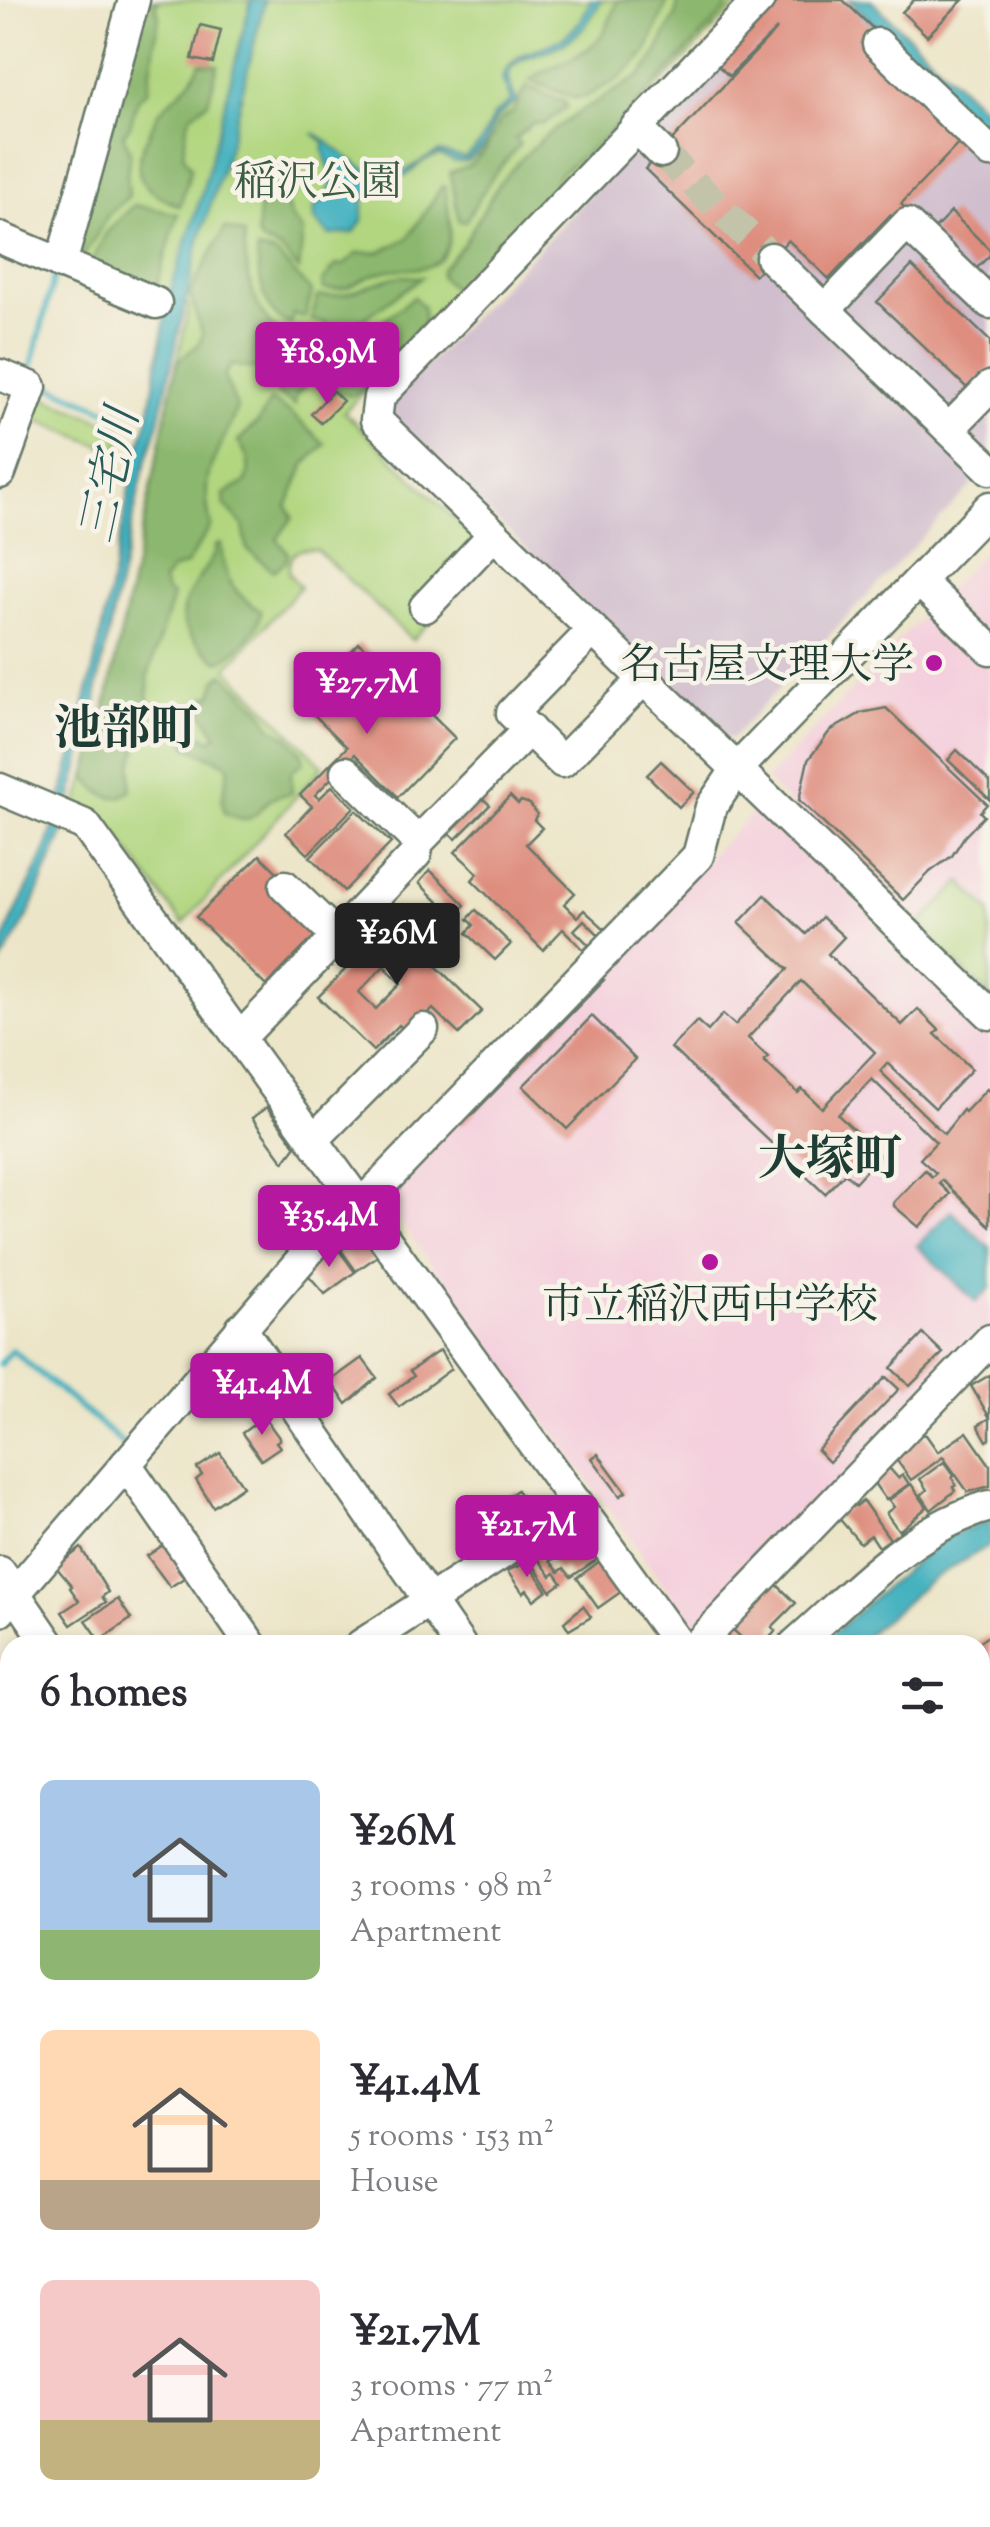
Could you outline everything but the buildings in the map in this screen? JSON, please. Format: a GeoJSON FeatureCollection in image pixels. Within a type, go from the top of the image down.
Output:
{"type":"FeatureCollection","features":[{"type":"Feature","properties":{"kind":"street"},"geometry":{"type":"LineString","coordinates":[[61,264],[134,0]]}},
{"type":"Feature","properties":{"kind":"street"},"geometry":{"type":"LineString","coordinates":[[759,0],[378,397],[376,420],[990,1014]]}},
{"type":"Feature","properties":{"kind":"street"},"geometry":{"type":"LineString","coordinates":[[878,44],[990,152]]}},
{"type":"Feature","properties":{"kind":"street"},"geometry":{"type":"LineString","coordinates":[[636,127],[662,152]]}},
{"type":"Feature","properties":{"kind":"street"},"geometry":{"type":"LineString","coordinates":[[825,310],[907,224],[990,304]]}},
{"type":"Feature","properties":{"kind":"street"},"geometry":{"type":"LineString","coordinates":[[0,238],[156,303]]}},
{"type":"Feature","properties":{"kind":"street"},"geometry":{"type":"LineString","coordinates":[[771,258],[990,468]]}},
{"type":"Feature","properties":{"kind":"street"},"geometry":{"type":"LineString","coordinates":[[0,374],[31,387],[0,472]]}},
{"type":"Feature","properties":{"kind":"street"},"geometry":{"type":"LineString","coordinates":[[949,429],[990,387]]}},
{"type":"Feature","properties":{"kind":"street"},"geometry":{"type":"LineString","coordinates":[[41,1635],[5,1593],[126,1464],[242,1328],[359,1200],[698,856],[711,807],[738,769],[990,507]]}},
{"type":"Feature","properties":{"kind":"street"},"geometry":{"type":"LineString","coordinates":[[425,607],[494,534]]}},
{"type":"Feature","properties":{"kind":"street"},"geometry":{"type":"LineString","coordinates":[[919,581],[990,650]]}},
{"type":"Feature","properties":{"kind":"street"},"geometry":{"type":"LineString","coordinates":[[594,630],[512,713],[562,762],[644,678]]}},
{"type":"Feature","properties":{"kind":"street"},"geometry":{"type":"LineString","coordinates":[[240,1037],[416,854],[418,842],[529,729]]}},
{"type":"Feature","properties":{"kind":"street"},"geometry":{"type":"LineString","coordinates":[[346,772],[418,842]]}},
{"type":"Feature","properties":{"kind":"street"},"geometry":{"type":"LineString","coordinates":[[0,789],[70,819],[240,1037],[672,1635]]}},
{"type":"Feature","properties":{"kind":"street"},"geometry":{"type":"LineString","coordinates":[[285,886],[336,936]]}},
{"type":"Feature","properties":{"kind":"street"},"geometry":{"type":"LineString","coordinates":[[314,1139],[423,1029]]}},
{"type":"Feature","properties":{"kind":"street"},"geometry":{"type":"LineString","coordinates":[[242,1328],[453,1635]]}},
{"type":"Feature","properties":{"kind":"street"},"geometry":{"type":"LineString","coordinates":[[707,1635],[990,1340]]}},
{"type":"Feature","properties":{"kind":"street"},"geometry":{"type":"LineString","coordinates":[[126,1464],[245,1635]]}},
{"type":"Feature","properties":{"kind":"street"},"geometry":{"type":"LineString","coordinates":[[377,1635],[578,1504]]}},
{"type":"Feature","properties":{"kind":"street"},"geometry":{"type":"LineString","coordinates":[[806,1635],[932,1529],[958,1514],[990,1506]]}},
{"type":"Feature","properties":{"kind":"shaded area"},"geometry":{"type":"Polygon","coordinates":[[[777,0],[849,0],[990,137],[990,466],[732,738],[723,738],[387,415],[386,407],[777,0]]]}},
{"type":"Feature","properties":{"kind":"shaded area","name":"名古屋文理大学"},"geometry":{"type":"Polygon","coordinates":[[[990,545],[990,1004],[766,780],[990,545]]]}},
{"type":"Feature","properties":{"kind":"shaded area","name":"市立稲沢西中学校"},"geometry":{"type":"Polygon","coordinates":[[[753,812],[766,813],[990,1029],[990,1328],[695,1628],[382,1196],[753,812]]]}},
{"type":"Feature","properties":{"kind":"green space","name":"稲沢公園"},"geometry":{"type":"Polygon","coordinates":[[[142,0],[742,0],[344,412],[493,556],[412,640],[317,550],[304,549],[292,557],[289,574],[300,587],[227,668],[323,766],[183,924],[110,826],[75,812],[103,720],[189,306],[70,259],[142,0]]]}},
{"type":"Feature","properties":{"kind":"green space"},"geometry":{"type":"Polygon","coordinates":[[[142,0],[159,0],[159,16],[148,90],[138,99],[123,135],[130,151],[129,196],[108,215],[80,263],[70,259],[142,0]]]}},
{"type":"Feature","properties":{"kind":"green space"},"geometry":{"type":"Polygon","coordinates":[[[617,0],[668,0],[646,53],[620,78],[585,97],[573,98],[529,80],[594,44],[617,0]]]}},
{"type":"Feature","properties":{"kind":"green space"},"geometry":{"type":"Polygon","coordinates":[[[678,0],[725,0],[727,9],[603,139],[557,176],[553,190],[533,205],[519,228],[497,240],[484,262],[469,271],[455,290],[441,277],[441,270],[463,245],[498,185],[544,137],[640,76],[676,14],[678,0]]]}},
{"type":"Feature","properties":{"kind":"green space"},"geometry":{"type":"Polygon","coordinates":[[[200,63],[218,65],[208,102],[191,115],[187,126],[183,154],[191,168],[180,206],[147,186],[141,179],[139,159],[157,114],[187,84],[200,63]]]}},
{"type":"Feature","properties":{"kind":"green space"},"geometry":{"type":"Polygon","coordinates":[[[527,86],[566,103],[566,108],[543,124],[533,123],[515,139],[520,144],[492,177],[465,222],[459,221],[450,172],[469,166],[486,149],[500,120],[512,113],[527,86]]]}},
{"type":"Feature","properties":{"kind":"green space"},"geometry":{"type":"Polygon","coordinates":[[[275,160],[290,216],[303,232],[299,270],[281,250],[262,242],[257,235],[261,189],[275,160]]]}},
{"type":"Feature","properties":{"kind":"green space"},"geometry":{"type":"Polygon","coordinates":[[[442,186],[447,198],[450,235],[443,256],[434,264],[382,272],[341,289],[323,289],[323,281],[336,265],[344,265],[358,253],[380,252],[408,238],[442,186]]]}},
{"type":"Feature","properties":{"kind":"green space"},"geometry":{"type":"Polygon","coordinates":[[[134,205],[178,214],[156,288],[89,267],[106,233],[134,205]]]}},
{"type":"Feature","properties":{"kind":"green space"},"geometry":{"type":"Polygon","coordinates":[[[225,228],[244,234],[253,293],[284,349],[276,365],[262,370],[231,365],[224,376],[237,407],[209,475],[207,505],[211,526],[186,565],[172,570],[163,581],[166,591],[173,596],[148,676],[149,715],[132,765],[131,790],[113,797],[95,788],[86,777],[103,720],[177,362],[199,344],[203,334],[189,294],[225,228]]]}},
{"type":"Feature","properties":{"kind":"green space"},"geometry":{"type":"Polygon","coordinates":[[[257,250],[276,254],[312,292],[305,317],[293,314],[291,324],[274,313],[264,293],[257,250]]]}},
{"type":"Feature","properties":{"kind":"green space"},"geometry":{"type":"Polygon","coordinates":[[[400,276],[422,277],[352,327],[328,336],[326,323],[311,320],[318,296],[350,293],[400,276]]]}},
{"type":"Feature","properties":{"kind":"green space"},"geometry":{"type":"Polygon","coordinates":[[[414,297],[423,307],[424,323],[360,392],[350,396],[332,389],[326,391],[311,381],[296,395],[295,405],[276,393],[303,347],[346,343],[368,332],[414,297]]]}},
{"type":"Feature","properties":{"kind":"green space"},"geometry":{"type":"Polygon","coordinates":[[[36,394],[121,428],[119,453],[27,416],[36,394]]]}},
{"type":"Feature","properties":{"kind":"green space"},"geometry":{"type":"Polygon","coordinates":[[[271,400],[325,444],[305,464],[287,507],[293,517],[277,539],[288,553],[285,562],[273,571],[247,549],[243,525],[225,506],[224,494],[246,482],[248,460],[238,441],[259,421],[271,400]]]}},
{"type":"Feature","properties":{"kind":"green space"},"geometry":{"type":"Polygon","coordinates":[[[221,544],[232,584],[261,611],[246,641],[219,662],[189,634],[183,611],[186,599],[215,553],[215,546],[221,544]]]}},
{"type":"Feature","properties":{"kind":"green space"},"geometry":{"type":"Polygon","coordinates":[[[223,673],[263,712],[272,728],[287,736],[304,762],[291,771],[292,793],[275,797],[255,815],[244,819],[225,813],[222,801],[229,768],[186,746],[188,737],[195,733],[211,740],[217,735],[199,707],[202,699],[212,695],[223,673]]]}},
{"type":"Feature","properties":{"kind":"green space"},"geometry":{"type":"Polygon","coordinates":[[[961,882],[990,911],[990,996],[918,926],[961,882]]]}},
{"type":"Feature","properties":{"kind":"water"},"geometry":{"type":"Polygon","coordinates":[[[251,0],[265,0],[228,150],[199,241],[159,421],[143,472],[97,688],[95,722],[87,734],[63,833],[28,916],[0,965],[6,935],[50,837],[75,744],[134,462],[148,420],[169,295],[202,193],[251,0]]]}},
{"type":"Feature","properties":{"kind":"water"},"geometry":{"type":"Polygon","coordinates":[[[591,0],[601,0],[576,35],[510,68],[508,81],[517,101],[496,118],[484,147],[467,161],[456,162],[440,155],[423,161],[407,175],[379,184],[364,200],[362,221],[354,233],[329,235],[315,220],[314,209],[332,182],[324,143],[313,133],[362,168],[384,175],[402,172],[439,152],[465,158],[480,144],[494,115],[511,101],[502,78],[507,68],[520,56],[566,35],[579,22],[591,0]]]}},
{"type":"Feature","properties":{"kind":"water"},"geometry":{"type":"Polygon","coordinates":[[[849,0],[871,0],[990,115],[990,137],[849,0]]]}},
{"type":"Feature","properties":{"kind":"water"},"geometry":{"type":"Polygon","coordinates":[[[951,1211],[990,1248],[990,1288],[976,1302],[917,1246],[951,1211]]]}},
{"type":"Feature","properties":{"kind":"water"},"geometry":{"type":"Polygon","coordinates":[[[990,1520],[990,1545],[932,1579],[867,1635],[831,1635],[940,1540],[990,1520]]]}},
{"type":"Feature","properties":{"kind":"waterway"},"geometry":{"type":"LineString","coordinates":[[29,377],[55,273]]}},
{"type":"Feature","properties":{"kind":"waterway","name":"三宅川"},"geometry":{"type":"LineString","coordinates":[[40,382],[120,416]]}},
{"type":"Feature","properties":{"kind":"waterway"},"geometry":{"type":"LineString","coordinates":[[0,1364],[12,1350],[127,1447]]}},
{"type":"Feature","properties":{"kind":"tunnel"},"geometry":{"type":"LineString","coordinates":[[661,152],[771,258]]}},
{"type":"Feature","properties":{"kind":"place","name":"名古屋文理大学"},"geometry":{"type":"Point","coordinates":[934,663]}},
{"type":"Feature","properties":{"kind":"place","name":"市立稲沢西中学校"},"geometry":{"type":"Point","coordinates":[710,1262]}},
{"type":"Feature","properties":{"kind":"district","name":"池部町"},"geometry":{"type":"Point","coordinates":[126,727]}},
{"type":"Feature","properties":{"kind":"district","name":"大塚町"},"geometry":{"type":"Point","coordinates":[830,1157]}}]}
